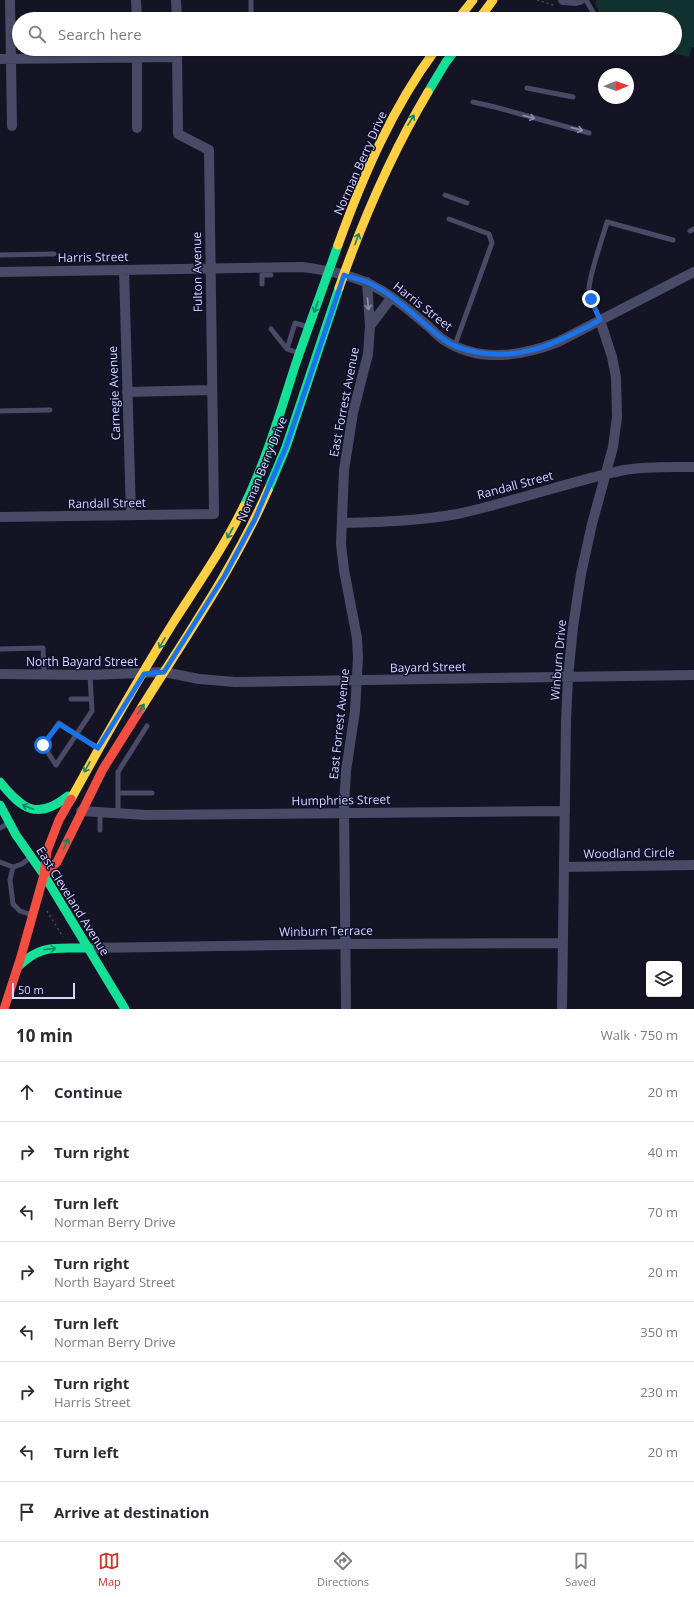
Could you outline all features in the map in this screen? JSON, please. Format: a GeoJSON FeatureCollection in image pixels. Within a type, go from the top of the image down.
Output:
{"type":"FeatureCollection","features":[{"type":"Feature","properties":{"kind":"main road"},"geometry":{"type":"LineString","coordinates":[[464,12],[473,0]]}},
{"type":"Feature","properties":{"kind":"main road"},"geometry":{"type":"LineString","coordinates":[[484,12],[493,0]]}},
{"type":"Feature","properties":{"kind":"main road","name":"Norman Berry Drive"},"geometry":{"type":"LineString","coordinates":[[4,1009],[18,968],[44,875],[47,851],[59,820],[98,748],[174,622],[221,550],[237,520],[261,467],[355,199],[381,139],[411,85],[431,56]]}},
{"type":"Feature","properties":{"kind":"main road","name":"Norman Berry Drive"},"geometry":{"type":"LineString","coordinates":[[44,875],[56,862],[103,769],[225,575],[257,515],[286,447],[344,275],[373,197],[388,163],[407,127],[451,56]]}},
{"type":"Feature","properties":{"kind":"main road"},"geometry":{"type":"LineString","coordinates":[[0,782],[16,801],[31,810],[44,810],[55,807],[74,791]]}},
{"type":"Feature","properties":{"kind":"main road","name":"East Cleveland Avenue"},"geometry":{"type":"LineString","coordinates":[[0,805],[125,1009]]}},
{"type":"Feature","properties":{"kind":"main road"},"geometry":{"type":"LineString","coordinates":[[18,968],[29,956],[40,950],[53,948],[89,948]]}},
{"type":"Feature","properties":{"kind":"street"},"geometry":{"type":"LineString","coordinates":[[10,0],[5,59],[12,126]]}},
{"type":"Feature","properties":{"kind":"street"},"geometry":{"type":"LineString","coordinates":[[136,0],[136,12]]}},
{"type":"Feature","properties":{"kind":"street"},"geometry":{"type":"LineString","coordinates":[[176,0],[177,12]]}},
{"type":"Feature","properties":{"kind":"street"},"geometry":{"type":"LineString","coordinates":[[564,0],[580,0]]}},
{"type":"Feature","properties":{"kind":"street"},"geometry":{"type":"LineString","coordinates":[[5,59],[71,56]]}},
{"type":"Feature","properties":{"kind":"street"},"geometry":{"type":"LineString","coordinates":[[137,56],[137,128]]}},
{"type":"Feature","properties":{"kind":"street","name":"Fulton Avenue"},"geometry":{"type":"LineString","coordinates":[[177,56],[178,134],[209,150],[210,268],[213,284],[211,390],[214,514]]}},
{"type":"Feature","properties":{"kind":"street","name":"Harris Street"},"geometry":{"type":"LineString","coordinates":[[0,272],[302,267],[329,270],[367,282],[392,297],[444,340],[455,346],[464,350],[489,354],[515,355],[536,350],[558,342],[694,272]]}},
{"type":"Feature","properties":{"kind":"street","name":"Carnegie Avenue"},"geometry":{"type":"LineString","coordinates":[[124,270],[130,515]]}},
{"type":"Feature","properties":{"kind":"street","name":"East Forrest Avenue"},"geometry":{"type":"LineString","coordinates":[[346,1009],[344,813],[346,771],[358,681],[357,638],[344,570],[341,544],[344,470],[353,413],[368,354],[370,326],[367,282]]}},
{"type":"Feature","properties":{"kind":"street"},"geometry":{"type":"LineString","coordinates":[[370,326],[392,297]]}},
{"type":"Feature","properties":{"kind":"street","name":"Winburn Drive"},"geometry":{"type":"LineString","coordinates":[[562,1009],[564,811],[568,677],[573,627],[581,574],[592,524],[613,447],[618,397],[612,357],[600,320]]}},
{"type":"Feature","properties":{"kind":"street"},"geometry":{"type":"LineString","coordinates":[[127,392],[211,390]]}},
{"type":"Feature","properties":{"kind":"street","name":"Randall Street"},"geometry":{"type":"LineString","coordinates":[[342,523],[396,522],[455,514],[502,504],[579,481],[625,470],[647,467],[694,467]]}},
{"type":"Feature","properties":{"kind":"street","name":"Randall Street"},"geometry":{"type":"LineString","coordinates":[[0,517],[214,514]]}},
{"type":"Feature","properties":{"kind":"street","name":"North Bayard Street"},"geometry":{"type":"LineString","coordinates":[[0,674],[90,675],[164,672]]}},
{"type":"Feature","properties":{"kind":"street","name":"Bayard Street"},"geometry":{"type":"LineString","coordinates":[[164,672],[199,679],[235,682],[694,675]]}},
{"type":"Feature","properties":{"kind":"street"},"geometry":{"type":"LineString","coordinates":[[81,811],[118,813]]}},
{"type":"Feature","properties":{"kind":"street","name":"Humphries Street"},"geometry":{"type":"LineString","coordinates":[[118,813],[147,817],[564,811]]}},
{"type":"Feature","properties":{"kind":"street","name":"Woodland Circle"},"geometry":{"type":"LineString","coordinates":[[564,868],[694,865]]}},
{"type":"Feature","properties":{"kind":"street","name":"Winburn Terrace"},"geometry":{"type":"LineString","coordinates":[[89,948],[346,944],[563,943]]}},
{"type":"Feature","properties":{"kind":"lane"},"geometry":{"type":"LineString","coordinates":[[251,0],[252,12]]}},
{"type":"Feature","properties":{"kind":"lane"},"geometry":{"type":"LineString","coordinates":[[586,0],[593,12]]}},
{"type":"Feature","properties":{"kind":"lane"},"geometry":{"type":"LineString","coordinates":[[527,88],[573,97]]}},
{"type":"Feature","properties":{"kind":"lane"},"geometry":{"type":"LineString","coordinates":[[473,102],[495,106],[589,133]]}},
{"type":"Feature","properties":{"kind":"lane"},"geometry":{"type":"LineString","coordinates":[[445,195],[466,202]]}},
{"type":"Feature","properties":{"kind":"lane"},"geometry":{"type":"LineString","coordinates":[[449,219],[489,234],[492,243],[455,346]]}},
{"type":"Feature","properties":{"kind":"lane"},"geometry":{"type":"LineString","coordinates":[[600,320],[591,299],[589,289],[592,273],[607,222],[673,240]]}},
{"type":"Feature","properties":{"kind":"lane"},"geometry":{"type":"LineString","coordinates":[[0,255],[54,254]]}},
{"type":"Feature","properties":{"kind":"lane"},"geometry":{"type":"LineString","coordinates":[[262,284],[262,275],[271,275]]}},
{"type":"Feature","properties":{"kind":"lane"},"geometry":{"type":"LineString","coordinates":[[287,349],[295,323],[309,327]]}},
{"type":"Feature","properties":{"kind":"lane"},"geometry":{"type":"LineString","coordinates":[[271,329],[287,349],[300,354]]}},
{"type":"Feature","properties":{"kind":"lane"},"geometry":{"type":"LineString","coordinates":[[0,411],[50,410]]}},
{"type":"Feature","properties":{"kind":"lane"},"geometry":{"type":"LineString","coordinates":[[0,649],[43,648],[44,675]]}},
{"type":"Feature","properties":{"kind":"lane"},"geometry":{"type":"LineString","coordinates":[[90,675],[92,711],[76,734],[56,765],[43,745],[59,724],[76,734],[98,748]]}},
{"type":"Feature","properties":{"kind":"lane"},"geometry":{"type":"LineString","coordinates":[[71,699],[91,699]]}},
{"type":"Feature","properties":{"kind":"lane"},"geometry":{"type":"LineString","coordinates":[[118,813],[118,772],[147,726]]}},
{"type":"Feature","properties":{"kind":"lane"},"geometry":{"type":"LineString","coordinates":[[118,793],[152,793]]}},
{"type":"Feature","properties":{"kind":"lane"},"geometry":{"type":"LineString","coordinates":[[100,813],[100,830]]}},
{"type":"Feature","properties":{"kind":"lane"},"geometry":{"type":"LineString","coordinates":[[0,828],[10,823]]}},
{"type":"Feature","properties":{"kind":"lane"},"geometry":{"type":"LineString","coordinates":[[0,862],[13,867],[32,857]]}},
{"type":"Feature","properties":{"kind":"lane"},"geometry":{"type":"LineString","coordinates":[[13,867],[10,880],[13,904],[20,911],[33,915]]}},
{"type":"Feature","properties":{"kind":"path"},"geometry":{"type":"LineString","coordinates":[[47,911],[66,942]]}},
{"type":"Feature","properties":{"kind":"green space"},"geometry":{"type":"Polygon","coordinates":[[[597,0],[694,0],[694,47],[692,47],[689,57],[682,55],[682,12],[599,12],[595,2],[597,0]]]}},
{"type":"Feature","properties":{"kind":"traffic: fast"},"geometry":{"type":"LineString","coordinates":[[428,92],[451,56]]}},
{"type":"Feature","properties":{"kind":"traffic: fast"},"geometry":{"type":"LineString","coordinates":[[244,506],[266,454],[295,366],[338,245]]}},
{"type":"Feature","properties":{"kind":"traffic: fast"},"geometry":{"type":"LineString","coordinates":[[268,490],[286,447],[339,288]]}},
{"type":"Feature","properties":{"kind":"traffic: fast"},"geometry":{"type":"LineString","coordinates":[[0,782],[23,805],[39,810],[57,804],[68,796]]}},
{"type":"Feature","properties":{"kind":"traffic: fast"},"geometry":{"type":"LineString","coordinates":[[0,805],[16,835],[44,875],[125,1009]]}},
{"type":"Feature","properties":{"kind":"traffic: fast"},"geometry":{"type":"LineString","coordinates":[[18,967],[26,959],[42,951],[59,948],[89,948]]}},
{"type":"Feature","properties":{"kind":"traffic: slow"},"geometry":{"type":"LineString","coordinates":[[464,12],[473,0]]}},
{"type":"Feature","properties":{"kind":"traffic: slow"},"geometry":{"type":"LineString","coordinates":[[484,12],[493,0]]}},
{"type":"Feature","properties":{"kind":"traffic: slow"},"geometry":{"type":"LineString","coordinates":[[338,245],[368,168],[380,143],[406,95],[431,56]]}},
{"type":"Feature","properties":{"kind":"traffic: slow"},"geometry":{"type":"LineString","coordinates":[[339,288],[378,188],[401,140],[428,92]]}},
{"type":"Feature","properties":{"kind":"traffic: slow"},"geometry":{"type":"LineString","coordinates":[[140,710],[224,575],[255,519],[268,490]]}},
{"type":"Feature","properties":{"kind":"traffic: slow"},"geometry":{"type":"LineString","coordinates":[[71,799],[108,732],[173,623],[219,551],[244,506]]}},
{"type":"Feature","properties":{"kind":"traffic: jam"},"geometry":{"type":"LineString","coordinates":[[44,875],[57,862],[103,769],[140,710]]}},
{"type":"Feature","properties":{"kind":"traffic: jam"},"geometry":{"type":"LineString","coordinates":[[4,1009],[20,960],[44,875],[47,851],[59,820],[71,799]]}},
{"type":"Feature","properties":{"kind":"route"},"geometry":{"type":"LineString","coordinates":[[43,745],[59,724],[98,748],[144,674],[164,672],[225,575],[255,519],[286,447],[344,275],[367,282],[389,294],[444,340],[464,350],[489,354],[515,355],[536,350],[558,342],[600,320],[591,299]]}}]}
